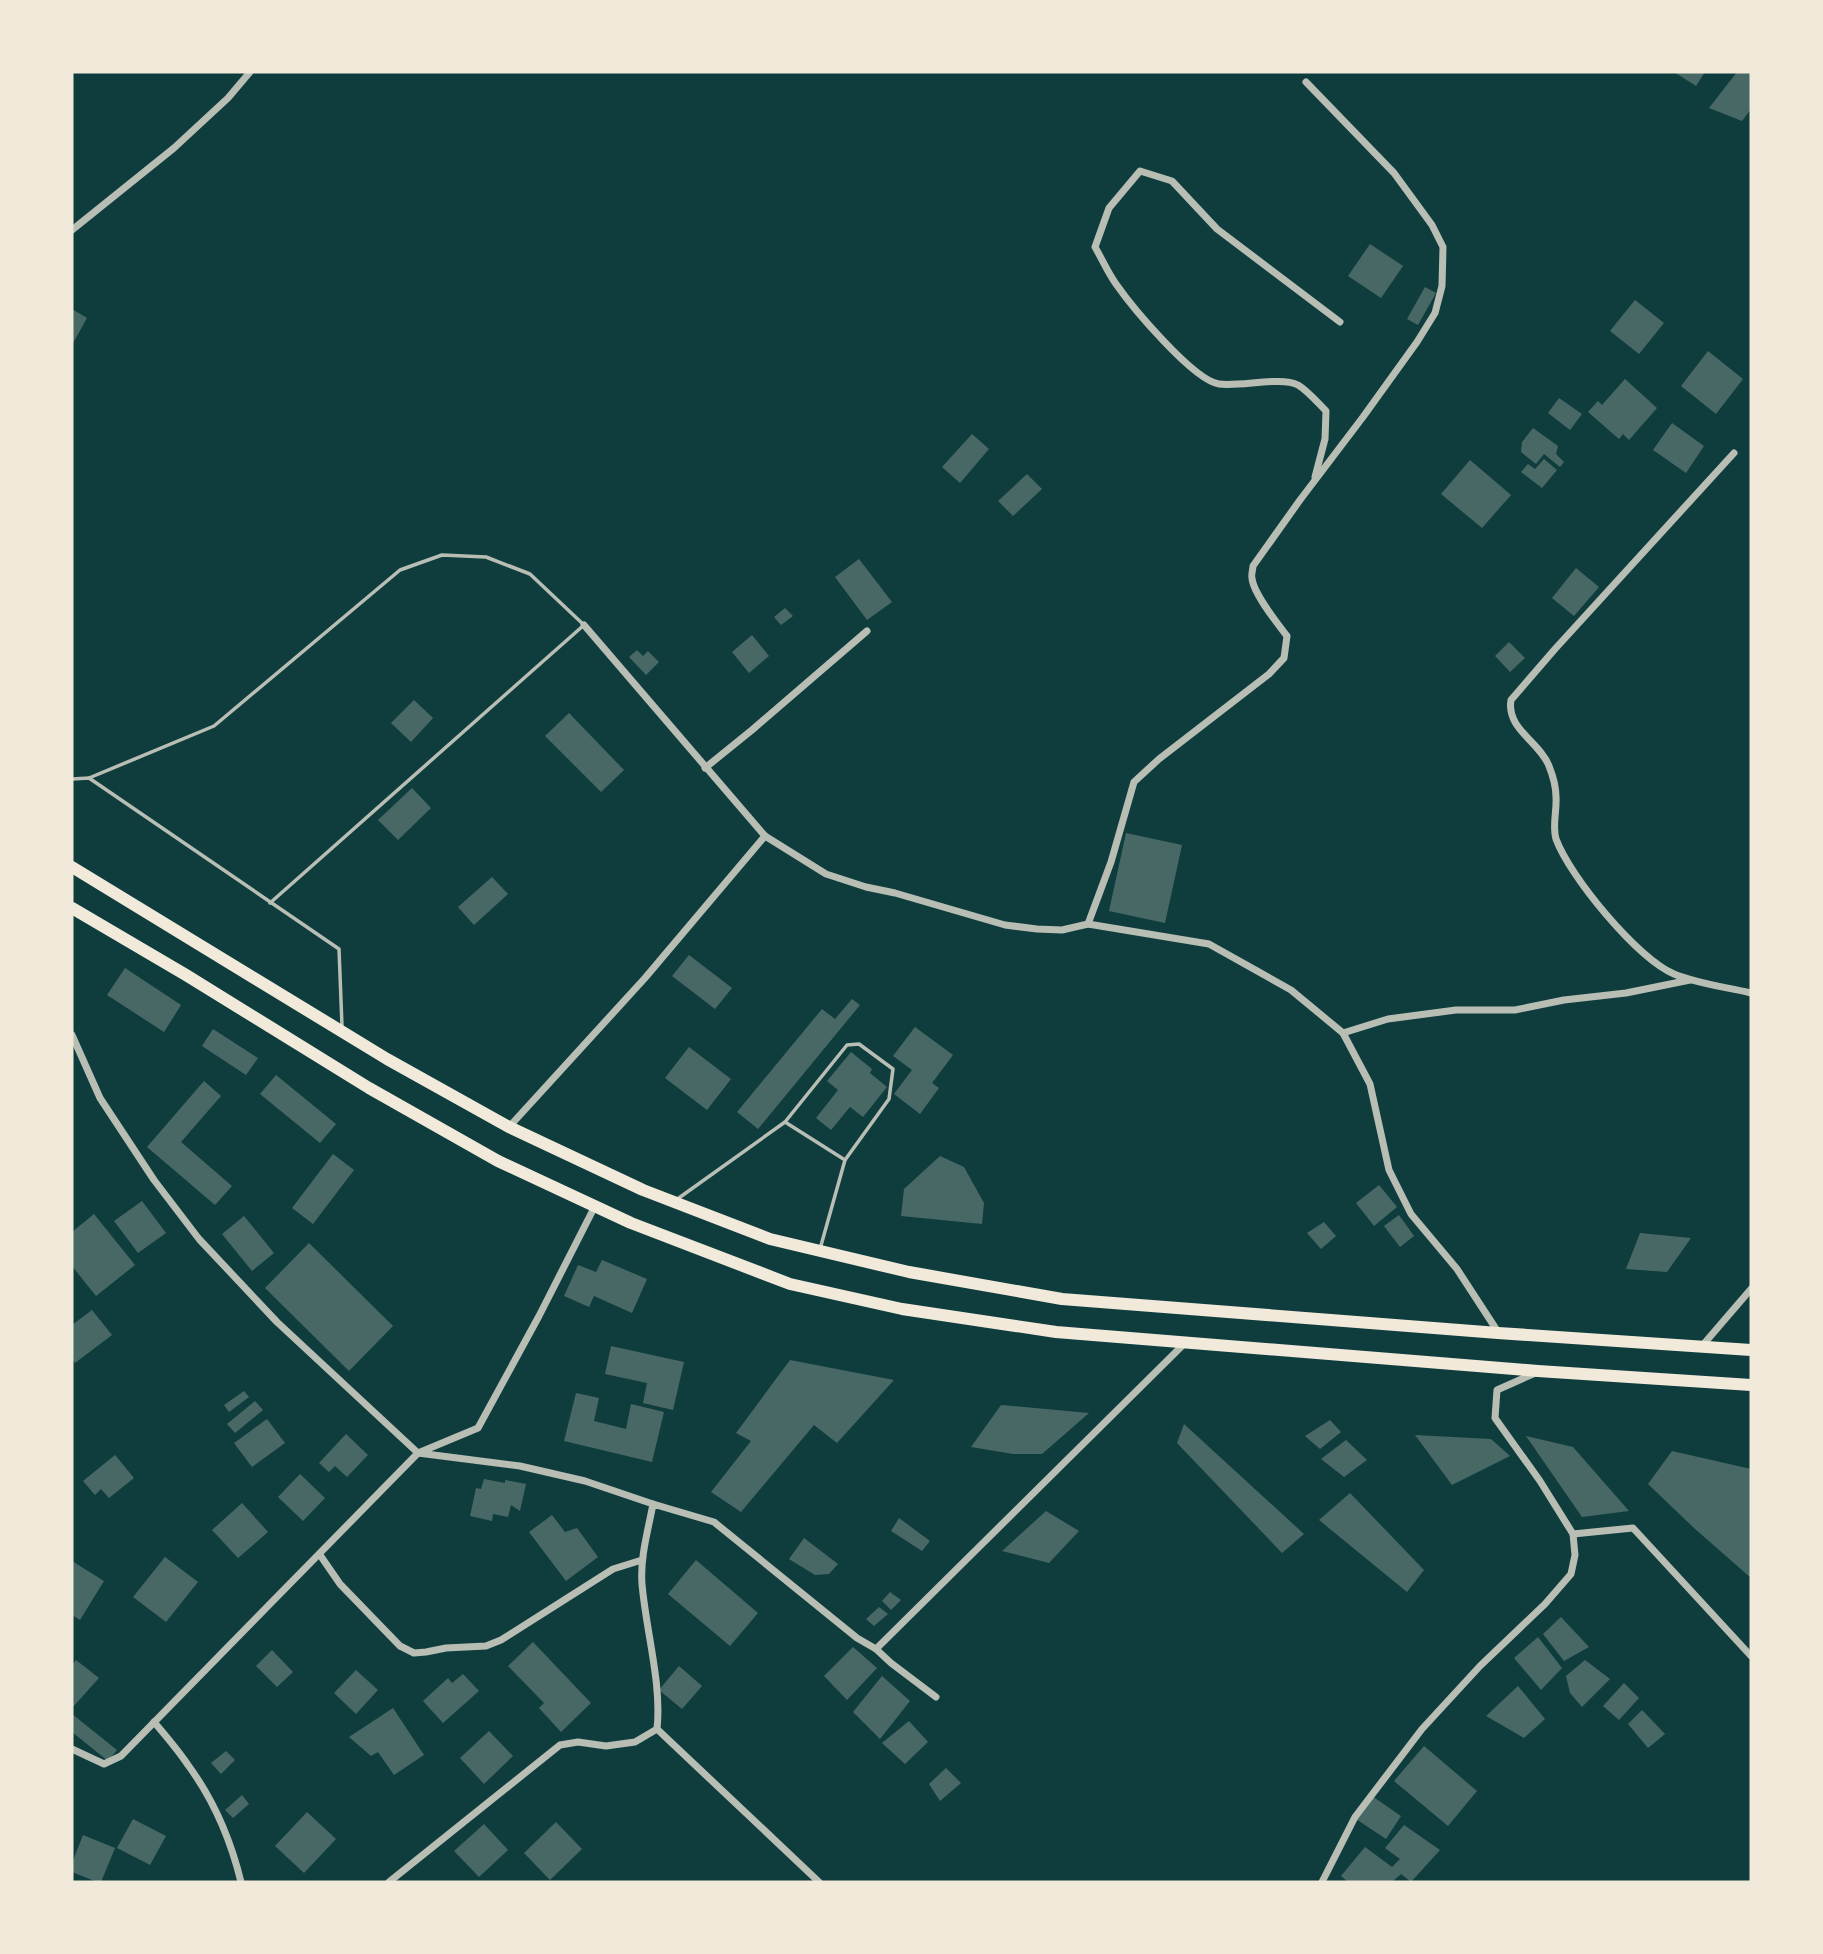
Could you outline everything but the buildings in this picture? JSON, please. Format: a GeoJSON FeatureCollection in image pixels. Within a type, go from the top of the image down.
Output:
{"type":"FeatureCollection","features":[{"type":"Feature","properties":{"kind":"highway"},"geometry":{"type":"LineString","coordinates":[[72,867],[387,1059],[509,1127],[643,1189],[770,1239],[909,1272],[1062,1299],[1751,1350]]}},
{"type":"Feature","properties":{"kind":"highway"},"geometry":{"type":"LineString","coordinates":[[72,908],[369,1088],[498,1161],[631,1223],[790,1284],[902,1309],[1056,1332],[1538,1371],[1751,1385]]}},
{"type":"Feature","properties":{"kind":"street"},"geometry":{"type":"LineString","coordinates":[[72,230],[174,148],[228,98],[250,72]]}},
{"type":"Feature","properties":{"kind":"street"},"geometry":{"type":"LineString","coordinates":[[1088,924],[1111,862],[1134,782],[1159,759],[1249,691],[1284,657],[1287,636],[1254,587],[1251,577],[1253,566],[1417,342],[1434,313],[1442,286],[1443,247],[1433,225],[1394,173],[1306,82]]}},
{"type":"Feature","properties":{"kind":"street"},"geometry":{"type":"LineString","coordinates":[[1314,481],[1325,439],[1326,411],[1298,385],[1278,381],[1249,385],[1216,384],[1187,365],[1149,326],[1115,283],[1095,247],[1110,208],[1140,171],[1171,181],[1217,229],[1340,323]]}},
{"type":"Feature","properties":{"kind":"street"},"geometry":{"type":"LineString","coordinates":[[1734,453],[1547,658],[1511,700],[1509,709],[1512,720],[1546,759],[1554,777],[1557,799],[1554,816],[1556,838],[1582,885],[1601,908],[1645,954],[1671,972],[1691,980],[1751,993]]}},
{"type":"Feature","properties":{"kind":"street"},"geometry":{"type":"LineString","coordinates":[[584,625],[765,836],[826,874],[1005,925],[1062,930],[1088,924],[1209,944],[1291,990],[1343,1033],[1370,1084],[1389,1170],[1411,1214],[1457,1269],[1498,1333]]}},
{"type":"Feature","properties":{"kind":"street"},"geometry":{"type":"LineString","coordinates":[[705,768],[867,631]]}},
{"type":"Feature","properties":{"kind":"street"},"geometry":{"type":"LineString","coordinates":[[509,1127],[636,988],[765,836]]}},
{"type":"Feature","properties":{"kind":"street"},"geometry":{"type":"LineString","coordinates":[[1343,1033],[1388,1019],[1456,1010],[1515,1010],[1691,980]]}},
{"type":"Feature","properties":{"kind":"street"},"geometry":{"type":"LineString","coordinates":[[72,1035],[100,1098],[154,1180],[199,1239],[277,1322],[418,1453],[533,1469],[585,1481],[714,1522],[857,1638],[876,1649],[936,1697]]}},
{"type":"Feature","properties":{"kind":"street"},"geometry":{"type":"LineString","coordinates":[[72,1749],[104,1764],[121,1756],[418,1453],[478,1428],[595,1206]]}},
{"type":"Feature","properties":{"kind":"street"},"geometry":{"type":"LineString","coordinates":[[1702,1347],[1751,1289]]}},
{"type":"Feature","properties":{"kind":"street"},"geometry":{"type":"LineString","coordinates":[[876,1649],[1185,1343]]}},
{"type":"Feature","properties":{"kind":"street"},"geometry":{"type":"LineString","coordinates":[[1322,1882],[1355,1818],[1422,1729],[1571,1574],[1575,1555],[1573,1534],[1541,1481],[1495,1418],[1497,1390],[1538,1371]]}},
{"type":"Feature","properties":{"kind":"street"},"geometry":{"type":"LineString","coordinates":[[653,1504],[642,1560],[642,1582],[658,1700],[657,1729],[818,1882]]}},
{"type":"Feature","properties":{"kind":"street"},"geometry":{"type":"LineString","coordinates":[[1573,1534],[1633,1528],[1751,1656]]}},
{"type":"Feature","properties":{"kind":"street"},"geometry":{"type":"LineString","coordinates":[[320,1555],[340,1584],[400,1646],[414,1653],[486,1646],[614,1569],[642,1560]]}},
{"type":"Feature","properties":{"kind":"street"},"geometry":{"type":"LineString","coordinates":[[155,1723],[189,1766],[209,1798],[235,1855],[241,1882]]}},
{"type":"Feature","properties":{"kind":"street"},"geometry":{"type":"LineString","coordinates":[[389,1882],[560,1745],[578,1742],[606,1746],[635,1742],[657,1729]]}},
{"type":"Feature","properties":{"kind":"lane"},"geometry":{"type":"LineString","coordinates":[[72,779],[89,778],[214,726],[400,570],[442,555],[486,557],[530,574],[584,625],[270,903]]}},
{"type":"Feature","properties":{"kind":"lane"},"geometry":{"type":"LineString","coordinates":[[89,778],[339,949],[342,1032]]}},
{"type":"Feature","properties":{"kind":"lane"},"geometry":{"type":"LineString","coordinates":[[674,1202],[785,1122],[847,1045],[859,1044],[893,1069],[888,1099],[845,1160],[819,1251]]}},
{"type":"Feature","properties":{"kind":"lane"},"geometry":{"type":"LineString","coordinates":[[785,1122],[845,1160]]}}]}
